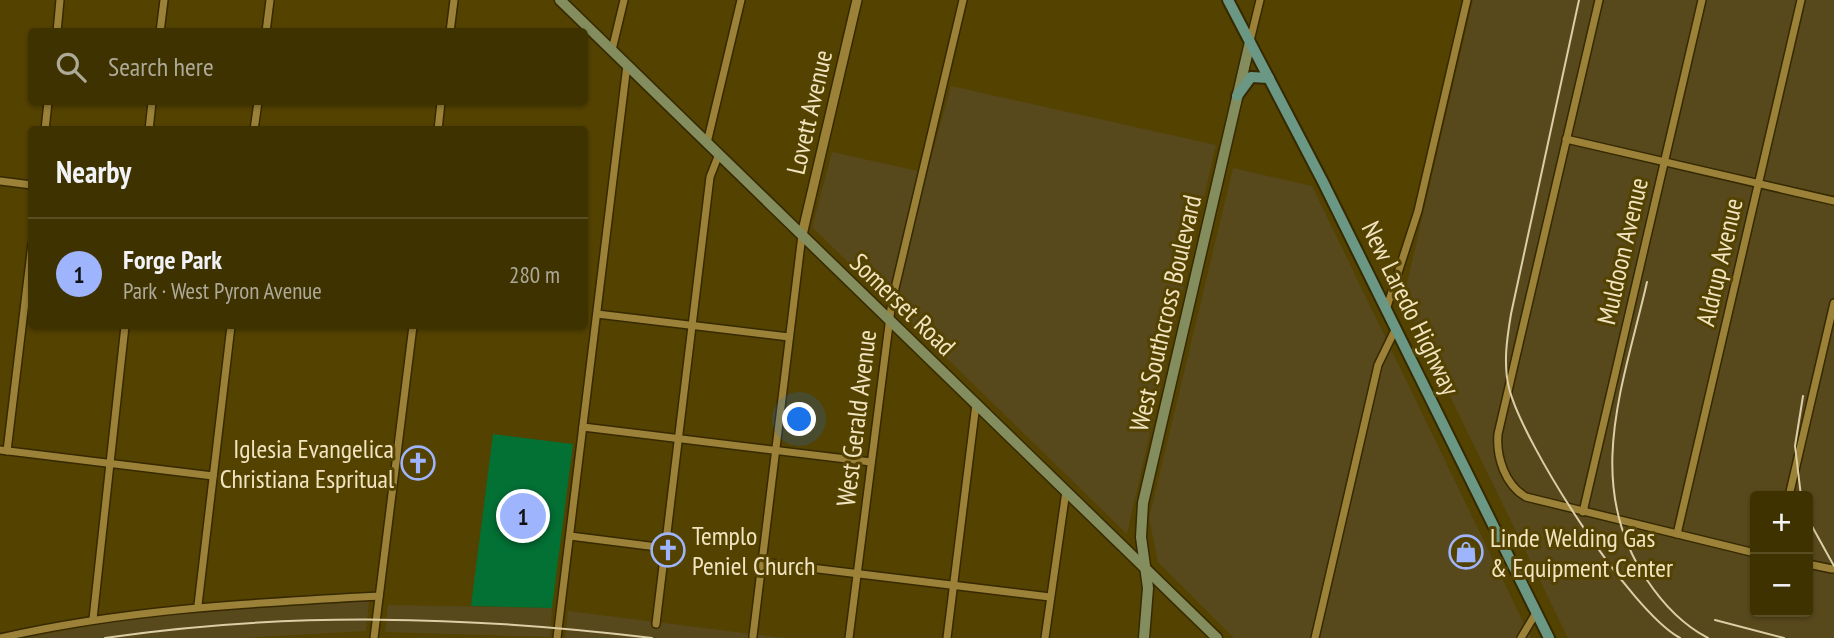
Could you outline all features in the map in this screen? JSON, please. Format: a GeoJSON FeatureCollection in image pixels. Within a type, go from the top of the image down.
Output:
{"type":"FeatureCollection","features":[{"type":"Feature","properties":{"kind":"main road","name":"Somerset Road"},"geometry":{"type":"LineString","coordinates":[[560,0],[1217,638]]}},
{"type":"Feature","properties":{"kind":"main road","name":"New Laredo Highway"},"geometry":{"type":"LineString","coordinates":[[1228,0],[1549,638]]}},
{"type":"Feature","properties":{"kind":"main road","name":"West Southcross Boulevard"},"geometry":{"type":"LineString","coordinates":[[1144,638],[1148,600],[1140,526],[1144,498],[1250,42]]}},
{"type":"Feature","properties":{"kind":"main road"},"geometry":{"type":"LineString","coordinates":[[1237,96],[1251,77],[1269,78]]}},
{"type":"Feature","properties":{"kind":"street"},"geometry":{"type":"LineString","coordinates":[[58,28],[61,0]]}},
{"type":"Feature","properties":{"kind":"street"},"geometry":{"type":"LineString","coordinates":[[160,28],[164,0]]}},
{"type":"Feature","properties":{"kind":"street"},"geometry":{"type":"LineString","coordinates":[[266,28],[270,0]]}},
{"type":"Feature","properties":{"kind":"street"},"geometry":{"type":"LineString","coordinates":[[450,28],[454,0]]}},
{"type":"Feature","properties":{"kind":"street"},"geometry":{"type":"LineString","coordinates":[[612,50],[624,0]]}},
{"type":"Feature","properties":{"kind":"street"},"geometry":{"type":"LineString","coordinates":[[707,143],[741,0]]}},
{"type":"Feature","properties":{"kind":"street","name":"Lovett Avenue"},"geometry":{"type":"LineString","coordinates":[[802,234],[857,0]]}},
{"type":"Feature","properties":{"kind":"street","name":"West Gerald Avenue"},"geometry":{"type":"LineString","coordinates":[[849,638],[889,320],[963,0]]}},
{"type":"Feature","properties":{"kind":"street","name":"West Southcross Boulevard"},"geometry":{"type":"LineString","coordinates":[[1250,42],[1260,0]]}},
{"type":"Feature","properties":{"kind":"street"},"geometry":{"type":"LineString","coordinates":[[1386,311],[1418,211],[1466,0]]}},
{"type":"Feature","properties":{"kind":"street"},"geometry":{"type":"LineString","coordinates":[[1599,0],[1498,433],[1500,459],[1504,472],[1520,494],[1538,502],[1750,552]]}},
{"type":"Feature","properties":{"kind":"street","name":"Muldoon Avenue"},"geometry":{"type":"LineString","coordinates":[[1583,512],[1702,0]]}},
{"type":"Feature","properties":{"kind":"street","name":"Aldrup Avenue"},"geometry":{"type":"LineString","coordinates":[[1676,534],[1801,0]]}},
{"type":"Feature","properties":{"kind":"street"},"geometry":{"type":"LineString","coordinates":[[557,638],[627,65]]}},
{"type":"Feature","properties":{"kind":"street"},"geometry":{"type":"LineString","coordinates":[[45,126],[48,105]]}},
{"type":"Feature","properties":{"kind":"street"},"geometry":{"type":"LineString","coordinates":[[149,126],[152,105]]}},
{"type":"Feature","properties":{"kind":"street"},"geometry":{"type":"LineString","coordinates":[[255,126],[258,105]]}},
{"type":"Feature","properties":{"kind":"street"},"geometry":{"type":"LineString","coordinates":[[438,126],[441,105]]}},
{"type":"Feature","properties":{"kind":"street"},"geometry":{"type":"LineString","coordinates":[[1566,139],[1834,201]]}},
{"type":"Feature","properties":{"kind":"street"},"geometry":{"type":"LineString","coordinates":[[656,624],[710,177],[719,154]]}},
{"type":"Feature","properties":{"kind":"street"},"geometry":{"type":"LineString","coordinates":[[0,181],[28,184]]}},
{"type":"Feature","properties":{"kind":"street"},"geometry":{"type":"LineString","coordinates":[[752,636],[802,234]]}},
{"type":"Feature","properties":{"kind":"street"},"geometry":{"type":"LineString","coordinates":[[28,273],[3,451],[213,476]]}},
{"type":"Feature","properties":{"kind":"street"},"geometry":{"type":"LineString","coordinates":[[1790,491],[1834,303]]}},
{"type":"Feature","properties":{"kind":"street"},"geometry":{"type":"LineString","coordinates":[[597,314],[789,337]]}},
{"type":"Feature","properties":{"kind":"street"},"geometry":{"type":"LineString","coordinates":[[93,619],[125,329]]}},
{"type":"Feature","properties":{"kind":"street"},"geometry":{"type":"LineString","coordinates":[[198,605],[231,329]]}},
{"type":"Feature","properties":{"kind":"street"},"geometry":{"type":"LineString","coordinates":[[374,638],[413,329]]}},
{"type":"Feature","properties":{"kind":"street"},"geometry":{"type":"LineString","coordinates":[[1315,638],[1378,365],[1395,330]]}},
{"type":"Feature","properties":{"kind":"street"},"geometry":{"type":"LineString","coordinates":[[947,638],[976,404]]}},
{"type":"Feature","properties":{"kind":"street"},"geometry":{"type":"LineString","coordinates":[[583,426],[872,462]]}},
{"type":"Feature","properties":{"kind":"street"},"geometry":{"type":"LineString","coordinates":[[1045,638],[1066,491]]}},
{"type":"Feature","properties":{"kind":"street"},"geometry":{"type":"LineString","coordinates":[[570,536],[665,548]]}},
{"type":"Feature","properties":{"kind":"street"},"geometry":{"type":"LineString","coordinates":[[761,562],[1050,597]]}},
{"type":"Feature","properties":{"kind":"street"},"geometry":{"type":"LineString","coordinates":[[1813,565],[1832,569]]}},
{"type":"Feature","properties":{"kind":"street"},"geometry":{"type":"LineString","coordinates":[[0,638],[93,619],[198,605],[379,596]]}},
{"type":"Feature","properties":{"kind":"street"},"geometry":{"type":"LineString","coordinates":[[1521,638],[1536,613]]}},
{"type":"Feature","properties":{"kind":"shaded area"},"geometry":{"type":"Polygon","coordinates":[[[1473,0],[1834,0],[1834,638],[1568,638],[1403,300],[1473,0]]]}},
{"type":"Feature","properties":{"kind":"shaded area"},"geometry":{"type":"Polygon","coordinates":[[[951,86],[1216,145],[1127,534],[812,227],[832,152],[927,173],[951,86]]]}},
{"type":"Feature","properties":{"kind":"shaded area"},"geometry":{"type":"Polygon","coordinates":[[[1233,168],[1312,186],[1531,638],[1234,638],[1158,562],[1149,518],[1233,168]]]}},
{"type":"Feature","properties":{"kind":"shaded area"},"geometry":{"type":"Polygon","coordinates":[[[369,601],[366,631],[243,638],[24,638],[162,613],[369,601]]]}},
{"type":"Feature","properties":{"kind":"shaded area"},"geometry":{"type":"Polygon","coordinates":[[[388,605],[552,608],[550,637],[385,632],[388,605]]]}},
{"type":"Feature","properties":{"kind":"shaded area"},"geometry":{"type":"Polygon","coordinates":[[[568,611],[785,638],[565,638],[568,611]]]}},
{"type":"Feature","properties":{"kind":"green space"},"geometry":{"type":"Polygon","coordinates":[[[493,434],[573,444],[552,608],[471,606],[493,434]]]}},
{"type":"Feature","properties":{"kind":"railway"},"geometry":{"type":"LineString","coordinates":[[1579,0],[1511,314],[1506,351],[1507,379],[1518,414],[1556,485],[1581,524],[1634,595],[1659,622],[1680,638]]}},
{"type":"Feature","properties":{"kind":"railway"},"geometry":{"type":"LineString","coordinates":[[1647,282],[1628,358],[1614,433],[1612,470],[1616,507],[1627,544],[1653,589],[1682,620],[1708,638]]}},
{"type":"Feature","properties":{"kind":"railway"},"geometry":{"type":"LineString","coordinates":[[1800,491],[1795,446],[1803,396]]}},
{"type":"Feature","properties":{"kind":"railway"},"geometry":{"type":"LineString","coordinates":[[1813,528],[1834,566]]}},
{"type":"Feature","properties":{"kind":"railway"},"geometry":{"type":"LineString","coordinates":[[105,638],[174,629],[310,620],[447,621],[652,638]]}},
{"type":"Feature","properties":{"kind":"railway"},"geometry":{"type":"LineString","coordinates":[[1715,620],[1784,638]]}},
{"type":"Feature","properties":{"kind":"place","name":"Iglesia Evangelica Christiana Espritual"},"geometry":{"type":"Point","coordinates":[418,463]}},
{"type":"Feature","properties":{"kind":"place","name":"Forge Park"},"geometry":{"type":"Point","coordinates":[523,516]}},
{"type":"Feature","properties":{"kind":"place","name":"Templo Peniel Church"},"geometry":{"type":"Point","coordinates":[668,550]}},
{"type":"Feature","properties":{"kind":"place","name":"Linde Welding Gas & Equipment Center"},"geometry":{"type":"Point","coordinates":[1466,552]}}]}
